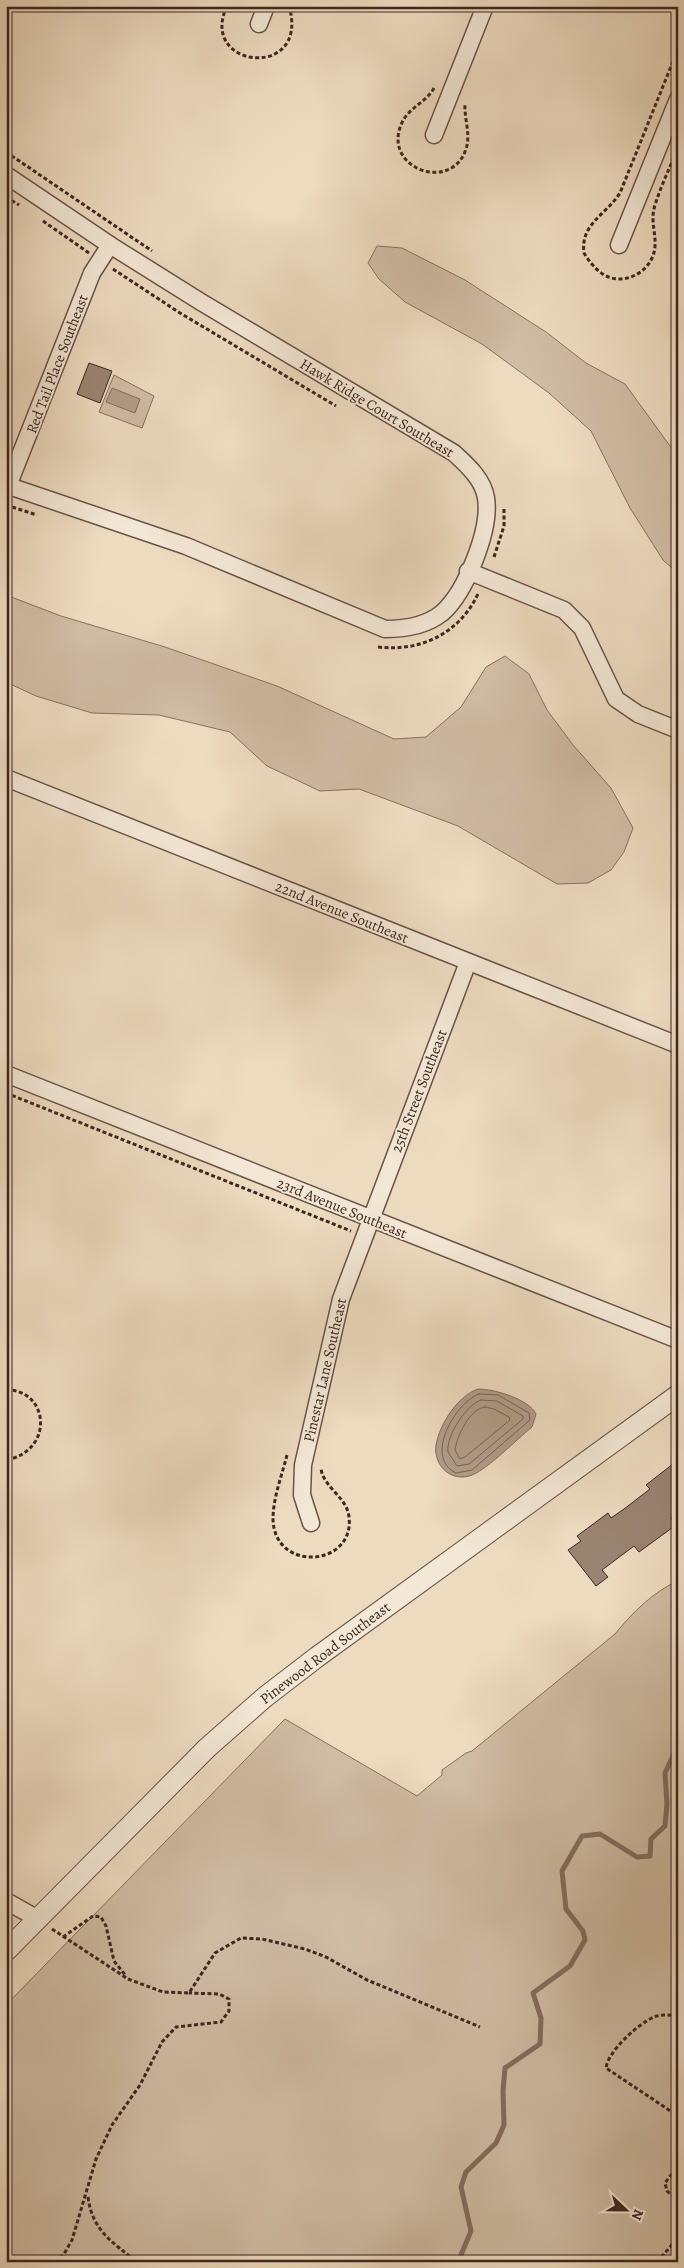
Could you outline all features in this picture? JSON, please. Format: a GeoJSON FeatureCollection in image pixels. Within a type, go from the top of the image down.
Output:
{"type":"FeatureCollection","features":[{"type":"Feature","properties":{"kind":"street"},"geometry":{"type":"LineString","coordinates":[[259,24],[266,6]]}},
{"type":"Feature","properties":{"kind":"street"},"geometry":{"type":"LineString","coordinates":[[434,135],[485,6]]}},
{"type":"Feature","properties":{"kind":"street"},"geometry":{"type":"LineString","coordinates":[[619,245],[678,99]]}},
{"type":"Feature","properties":{"kind":"street","name":"Hawk Ridge Court Southeast"},"geometry":{"type":"LineString","coordinates":[[6,175],[110,245],[200,302],[454,453],[464,462],[480,483],[486,497],[485,528],[458,593],[442,614],[415,626],[385,629],[178,544],[7,486]]}},
{"type":"Feature","properties":{"kind":"street","name":"Red Tail Place Southeast"},"geometry":{"type":"LineString","coordinates":[[7,486],[92,273],[110,245]]}},
{"type":"Feature","properties":{"kind":"street"},"geometry":{"type":"LineString","coordinates":[[468,571],[564,610],[582,628],[616,699],[638,714],[678,730]]}},
{"type":"Feature","properties":{"kind":"street","name":"22nd Avenue Southeast"},"geometry":{"type":"LineString","coordinates":[[6,778],[678,1045]]}},
{"type":"Feature","properties":{"kind":"street","name":"25th Street Southeast"},"geometry":{"type":"LineString","coordinates":[[371,1220],[468,962]]}},
{"type":"Feature","properties":{"kind":"street","name":"23rd Avenue Southeast"},"geometry":{"type":"LineString","coordinates":[[6,1074],[678,1340]]}},
{"type":"Feature","properties":{"kind":"street","name":"Pinestar Lane Southeast"},"geometry":{"type":"LineString","coordinates":[[311,1523],[302,1495],[303,1465],[341,1299],[371,1220]]}},
{"type":"Feature","properties":{"kind":"street","name":"Pinewood Road Southeast"},"geometry":{"type":"LineString","coordinates":[[6,1951],[207,1748],[265,1697],[678,1395]]}},
{"type":"Feature","properties":{"kind":"street"},"geometry":{"type":"LineString","coordinates":[[6,1901],[38,1919]]}},
{"type":"Feature","properties":{"kind":"path"},"geometry":{"type":"LineString","coordinates":[[6,197],[26,210]]}},
{"type":"Feature","properties":{"kind":"path"},"geometry":{"type":"LineString","coordinates":[[34,215],[180,313],[336,406]]}},
{"type":"Feature","properties":{"kind":"path"},"geometry":{"type":"LineString","coordinates":[[6,505],[37,515]]}},
{"type":"Feature","properties":{"kind":"path"},"geometry":{"type":"LineString","coordinates":[[6,1093],[350,1231]]}},
{"type":"Feature","properties":{"kind":"path"},"geometry":{"type":"LineString","coordinates":[[6,1390],[22,1393],[30,1399],[41,1418],[38,1438],[32,1448],[25,1454],[6,1460]]}},
{"type":"Feature","properties":{"kind":"path"},"geometry":{"type":"LineString","coordinates":[[55,2262],[64,2254],[72,2240],[88,2194],[96,2159],[112,2125],[140,2086],[162,2042],[176,2027],[221,2022],[230,2011],[229,2000],[219,1994],[163,1992],[128,1979],[63,1937],[93,1916],[101,1917],[106,1926],[114,1961],[128,1979]]}},
{"type":"Feature","properties":{"kind":"path"},"geometry":{"type":"LineString","coordinates":[[189,1993],[215,1953],[241,1938],[262,1939],[319,1954],[367,1980],[480,2027]]}},
{"type":"Feature","properties":{"kind":"path"},"geometry":{"type":"LineString","coordinates":[[678,2016],[656,2016],[641,2024],[607,2059],[606,2068],[678,2116]]}},
{"type":"Feature","properties":{"kind":"path"},"geometry":{"type":"LineString","coordinates":[[678,2171],[671,2175],[665,2183],[667,2191],[678,2200]]}},
{"type":"Feature","properties":{"kind":"path"},"geometry":{"type":"LineString","coordinates":[[88,2194],[90,2211],[100,2231],[137,2262]]}},
{"type":"Feature","properties":{"kind":"path"},"geometry":{"type":"LineString","coordinates":[[657,2262],[671,2246],[678,2230]]}},
{"type":"Feature","properties":{"kind":"shaded area"},"geometry":{"type":"Polygon","coordinates":[[[377,246],[402,248],[465,280],[546,332],[586,363],[625,384],[678,457],[678,573],[663,560],[630,508],[591,431],[549,393],[482,344],[405,302],[379,279],[368,263],[377,246]]]}},
{"type":"Feature","properties":{"kind":"shaded area"},"geometry":{"type":"Polygon","coordinates":[[[114,375],[154,396],[142,428],[99,412],[114,375]]]}},
{"type":"Feature","properties":{"kind":"shaded area"},"geometry":{"type":"Polygon","coordinates":[[[6,595],[61,616],[165,647],[277,686],[394,739],[426,737],[461,707],[486,667],[505,656],[529,674],[547,710],[573,745],[611,788],[633,828],[624,852],[611,870],[588,883],[557,884],[458,826],[359,789],[320,791],[267,766],[230,732],[159,715],[92,713],[36,696],[6,682],[6,595]]]}},
{"type":"Feature","properties":{"kind":"shaded area"},"geometry":{"type":"Polygon","coordinates":[[[678,1581],[678,2262],[6,2262],[6,2005],[285,1719],[417,1796],[442,1775],[442,1770],[466,1753],[472,1751],[615,1634],[652,1597],[678,1581]]]}},
{"type":"Feature","properties":{"kind":"water"},"geometry":{"type":"Polygon","coordinates":[[[112,388],[140,399],[135,413],[106,402],[112,388]]]}},
{"type":"Feature","properties":{"kind":"water"},"geometry":{"type":"Polygon","coordinates":[[[478,1389],[502,1393],[519,1399],[536,1414],[532,1427],[494,1460],[472,1475],[458,1477],[451,1475],[441,1466],[436,1453],[436,1445],[441,1428],[451,1411],[464,1398],[478,1389]]]}},
{"type":"Feature","properties":{"kind":"building"},"geometry":{"type":"Polygon","coordinates":[[[89,363],[112,371],[100,403],[77,394],[89,363]]]}},
{"type":"Feature","properties":{"kind":"building"},"geometry":{"type":"Polygon","coordinates":[[[678,1460],[678,1513],[671,1518],[676,1525],[639,1552],[634,1546],[602,1570],[608,1577],[596,1586],[568,1550],[581,1541],[577,1536],[608,1513],[611,1518],[624,1509],[650,1489],[646,1485],[678,1460]]]}},
{"type":"Feature","properties":{"kind":"waterway"},"geometry":{"type":"LineString","coordinates":[[458,2262],[471,2231],[461,2187],[466,2172],[496,2143],[504,2125],[503,2091],[505,2068],[540,2044],[541,2018],[533,1993],[570,1966],[585,1940],[583,1931],[566,1909],[562,1871],[582,1836],[600,1834],[637,1857],[650,1856],[651,1839],[665,1826],[667,1804],[665,1773],[678,1745]]}}]}
